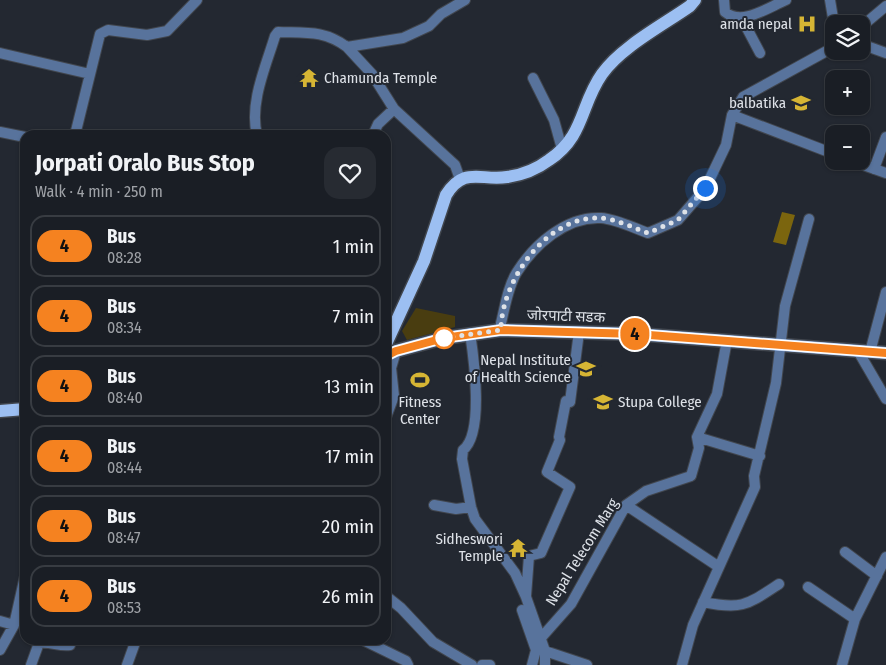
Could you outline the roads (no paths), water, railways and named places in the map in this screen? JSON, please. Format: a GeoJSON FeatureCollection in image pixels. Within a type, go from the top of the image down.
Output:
{"type":"FeatureCollection","features":[{"type":"Feature","properties":{"kind":"main road"},"geometry":{"type":"LineString","coordinates":[[391,345],[424,261],[446,195],[460,179],[472,176],[507,177],[538,168],[562,149],[577,132],[594,87],[603,73],[632,46],[690,6],[695,0]]}},
{"type":"Feature","properties":{"kind":"main road","name":"जोरपाटी सडक"},"geometry":{"type":"LineString","coordinates":[[391,350],[470,333],[501,330],[727,340],[886,353]]}},
{"type":"Feature","properties":{"kind":"main road"},"geometry":{"type":"LineString","coordinates":[[0,411],[20,409]]}},
{"type":"Feature","properties":{"kind":"street"},"geometry":{"type":"LineString","coordinates":[[76,130],[100,34],[104,31],[147,35],[167,31],[197,0]]}},
{"type":"Feature","properties":{"kind":"street"},"geometry":{"type":"LineString","coordinates":[[347,47],[403,38],[429,26],[441,14],[465,0]]}},
{"type":"Feature","properties":{"kind":"street"},"geometry":{"type":"LineString","coordinates":[[724,0],[725,12],[732,18],[742,19],[786,0]]}},
{"type":"Feature","properties":{"kind":"street"},"geometry":{"type":"LineString","coordinates":[[830,0],[832,15]]}},
{"type":"Feature","properties":{"kind":"street"},"geometry":{"type":"LineString","coordinates":[[870,19],[886,6]]}},
{"type":"Feature","properties":{"kind":"street"},"geometry":{"type":"LineString","coordinates":[[742,19],[760,53]]}},
{"type":"Feature","properties":{"kind":"street"},"geometry":{"type":"LineString","coordinates":[[256,130],[253,120],[260,86],[275,36],[278,32],[324,34],[347,47],[372,74],[394,108],[455,165],[460,179]]}},
{"type":"Feature","properties":{"kind":"street"},"geometry":{"type":"LineString","coordinates":[[870,47],[886,53]]}},
{"type":"Feature","properties":{"kind":"street"},"geometry":{"type":"LineString","coordinates":[[501,330],[503,315],[517,272],[546,239],[562,227],[601,218],[648,233],[678,220],[705,188],[726,144],[732,116],[743,97],[825,52]]}},
{"type":"Feature","properties":{"kind":"street"},"geometry":{"type":"LineString","coordinates":[[0,53],[90,74]]}},
{"type":"Feature","properties":{"kind":"street"},"geometry":{"type":"LineString","coordinates":[[533,78],[554,120],[562,149]]}},
{"type":"Feature","properties":{"kind":"street"},"geometry":{"type":"LineString","coordinates":[[375,130],[378,124],[394,108]]}},
{"type":"Feature","properties":{"kind":"street"},"geometry":{"type":"LineString","coordinates":[[732,116],[825,151]]}},
{"type":"Feature","properties":{"kind":"street"},"geometry":{"type":"LineString","coordinates":[[0,132],[20,136]]}},
{"type":"Feature","properties":{"kind":"street"},"geometry":{"type":"LineString","coordinates":[[874,169],[886,137]]}},
{"type":"Feature","properties":{"kind":"street"},"geometry":{"type":"LineString","coordinates":[[870,168],[886,173]]}},
{"type":"Feature","properties":{"kind":"street"},"geometry":{"type":"LineString","coordinates":[[682,665],[693,626],[755,488],[754,476],[776,383],[785,306],[809,219]]}},
{"type":"Feature","properties":{"kind":"street"},"geometry":{"type":"LineString","coordinates":[[886,292],[864,352],[886,399]]}},
{"type":"Feature","properties":{"kind":"street"},"geometry":{"type":"LineString","coordinates":[[526,597],[529,556],[541,553],[570,487],[547,472],[560,440],[566,401],[570,402],[579,332]]}},
{"type":"Feature","properties":{"kind":"street"},"geometry":{"type":"LineString","coordinates":[[470,333],[476,411],[471,440],[468,446],[462,450],[462,459],[471,507],[475,518],[514,573],[526,597],[545,651],[545,665]]}},
{"type":"Feature","properties":{"kind":"street","name":"Nepal Telecom Marg"},"geometry":{"type":"LineString","coordinates":[[540,639],[571,604],[626,506],[646,491],[690,476],[699,448],[697,437],[717,394],[727,340]]}},
{"type":"Feature","properties":{"kind":"street"},"geometry":{"type":"LineString","coordinates":[[391,368],[394,396],[391,404]]}},
{"type":"Feature","properties":{"kind":"street"},"geometry":{"type":"LineString","coordinates":[[697,437],[760,456]]}},
{"type":"Feature","properties":{"kind":"street"},"geometry":{"type":"LineString","coordinates":[[434,505],[456,509],[471,507]]}},
{"type":"Feature","properties":{"kind":"street"},"geometry":{"type":"LineString","coordinates":[[626,506],[719,567]]}},
{"type":"Feature","properties":{"kind":"street"},"geometry":{"type":"LineString","coordinates":[[845,552],[876,576]]}},
{"type":"Feature","properties":{"kind":"street"},"geometry":{"type":"LineString","coordinates":[[842,665],[855,619],[886,557]]}},
{"type":"Feature","properties":{"kind":"street"},"geometry":{"type":"LineString","coordinates":[[703,602],[725,606],[747,604],[779,584]]}},
{"type":"Feature","properties":{"kind":"street"},"geometry":{"type":"LineString","coordinates":[[808,587],[855,619]]}},
{"type":"Feature","properties":{"kind":"street"},"geometry":{"type":"LineString","coordinates":[[0,650],[14,625],[20,598]]}},
{"type":"Feature","properties":{"kind":"street"},"geometry":{"type":"LineString","coordinates":[[391,600],[433,642],[472,665]]}},
{"type":"Feature","properties":{"kind":"street"},"geometry":{"type":"LineString","coordinates":[[522,610],[536,650],[532,665]]}},
{"type":"Feature","properties":{"kind":"street"},"geometry":{"type":"LineString","coordinates":[[0,621],[14,625]]}},
{"type":"Feature","properties":{"kind":"street"},"geometry":{"type":"LineString","coordinates":[[31,665],[38,645]]}},
{"type":"Feature","properties":{"kind":"street"},"geometry":{"type":"LineString","coordinates":[[127,665],[134,645]]}},
{"type":"Feature","properties":{"kind":"street"},"geometry":{"type":"LineString","coordinates":[[373,645],[406,661],[408,665]]}},
{"type":"Feature","properties":{"kind":"street"},"geometry":{"type":"LineString","coordinates":[[545,651],[587,665]]}},
{"type":"Feature","properties":{"kind":"street"},"geometry":{"type":"LineString","coordinates":[[482,665],[490,665]]}},
{"type":"Feature","properties":{"kind":"place","name":"amda nepal"},"geometry":{"type":"Point","coordinates":[807,24]}},
{"type":"Feature","properties":{"kind":"place","name":"Chamunda Temple"},"geometry":{"type":"Point","coordinates":[309,78]}},
{"type":"Feature","properties":{"kind":"place","name":"balbatika"},"geometry":{"type":"Point","coordinates":[801,103]}},
{"type":"Feature","properties":{"kind":"place","name":"Nepal Institute of Health Science"},"geometry":{"type":"Point","coordinates":[586,369]}},
{"type":"Feature","properties":{"kind":"place","name":"Fitness Center"},"geometry":{"type":"Point","coordinates":[420,380]}},
{"type":"Feature","properties":{"kind":"place","name":"Stupa College"},"geometry":{"type":"Point","coordinates":[603,402]}},
{"type":"Feature","properties":{"kind":"place","name":"Sidheswori Temple"},"geometry":{"type":"Point","coordinates":[518,548]}}]}
